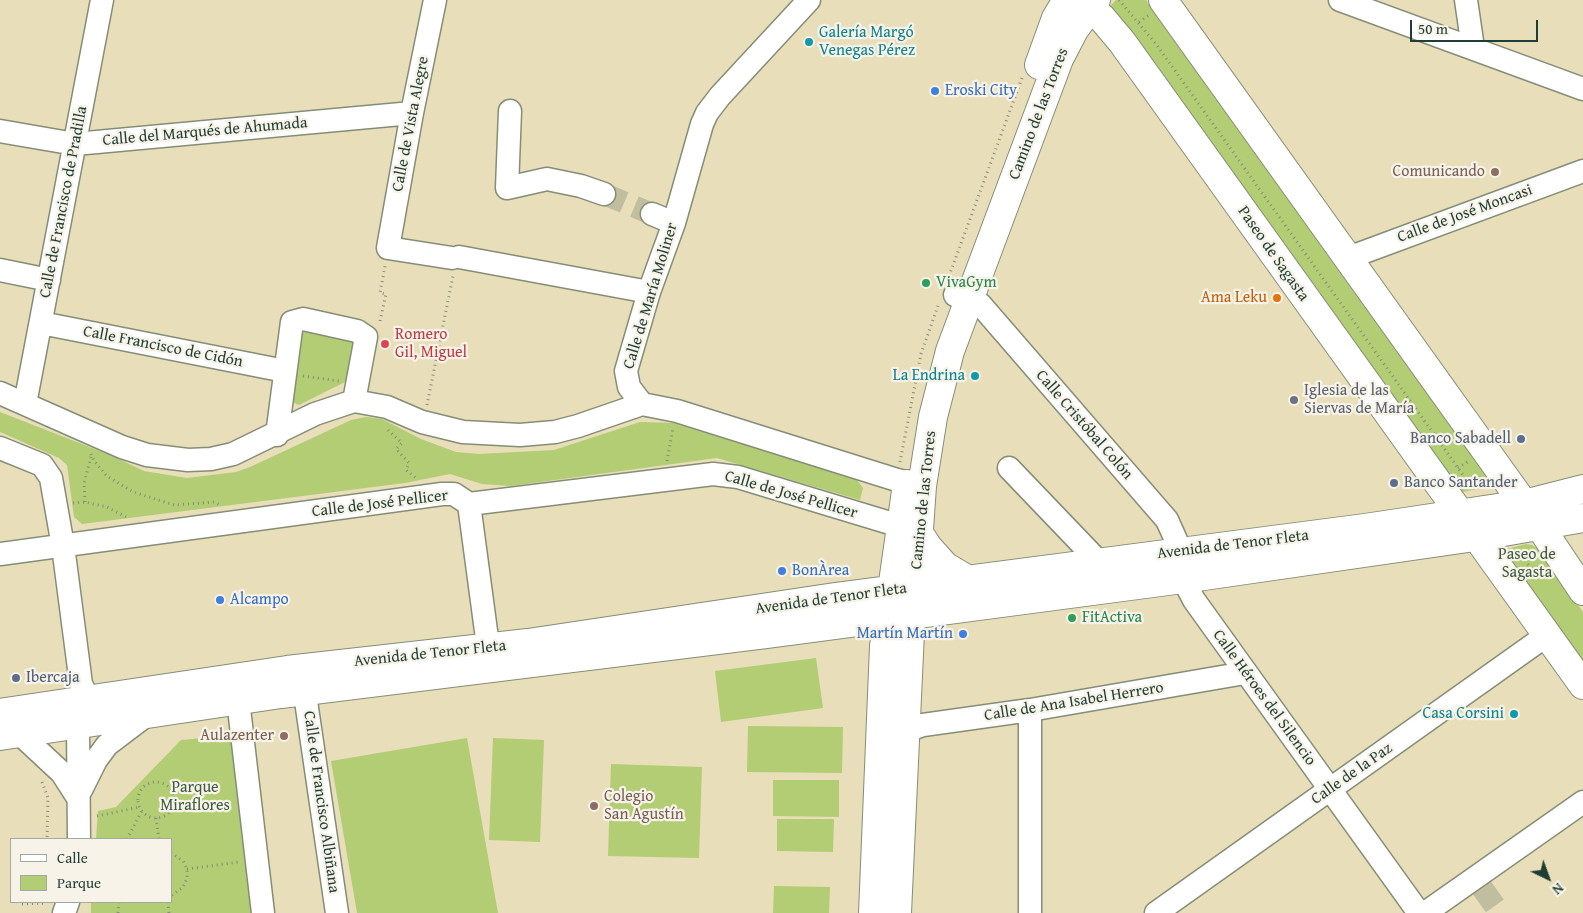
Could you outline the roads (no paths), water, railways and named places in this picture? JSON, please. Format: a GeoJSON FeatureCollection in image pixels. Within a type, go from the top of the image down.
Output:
{"type":"FeatureCollection","features":[{"type":"Feature","properties":{"kind":"main road"},"geometry":{"type":"LineString","coordinates":[[1164,0],[1580,584]]}},
{"type":"Feature","properties":{"kind":"main road","name":"Camino de las Torres"},"geometry":{"type":"LineString","coordinates":[[872,913],[900,616],[927,382],[963,295],[1056,18],[1083,2]]}},
{"type":"Feature","properties":{"kind":"main road","name":"Paseo de Sagasta"},"geometry":{"type":"LineString","coordinates":[[1083,2],[1122,42],[1475,537],[1583,685]]}},
{"type":"Feature","properties":{"kind":"main road"},"geometry":{"type":"LineString","coordinates":[[1531,515],[1583,489]]}},
{"type":"Feature","properties":{"kind":"main road","name":"Avenida de Tenor Fleta"},"geometry":{"type":"LineString","coordinates":[[10,734],[78,725],[150,712],[304,691],[494,657],[903,589],[1459,514],[1531,515]]}},
{"type":"Feature","properties":{"kind":"main road"},"geometry":{"type":"LineString","coordinates":[[1531,515],[1583,518]]}},
{"type":"Feature","properties":{"kind":"main road","name":"Avenida de Tenor Fleta"},"geometry":{"type":"LineString","coordinates":[[0,713],[287,670],[494,657],[900,616],[1183,579],[1475,537],[1531,515]]}},
{"type":"Feature","properties":{"kind":"main road"},"geometry":{"type":"LineString","coordinates":[[910,530],[944,566],[970,581]]}},
{"type":"Feature","properties":{"kind":"main road","name":"Camino de las Torres"},"geometry":{"type":"LineString","coordinates":[[897,913],[905,735],[900,616]]}},
{"type":"Feature","properties":{"kind":"street","name":"Calle de Francisco de Pradilla"},"geometry":{"type":"LineString","coordinates":[[25,404],[102,0]]}},
{"type":"Feature","properties":{"kind":"street","name":"Calle de Vista Alegre"},"geometry":{"type":"LineString","coordinates":[[435,0],[412,113],[388,248],[456,257],[649,292]]}},
{"type":"Feature","properties":{"kind":"street","name":"Calle de María Moliner"},"geometry":{"type":"LineString","coordinates":[[642,404],[629,387],[626,371],[649,292],[674,223],[707,113],[720,96],[809,0]]}},
{"type":"Feature","properties":{"kind":"street"},"geometry":{"type":"LineString","coordinates":[[1340,0],[1583,89]]}},
{"type":"Feature","properties":{"kind":"street"},"geometry":{"type":"LineString","coordinates":[[1466,0],[1473,48]]}},
{"type":"Feature","properties":{"kind":"street"},"geometry":{"type":"LineString","coordinates":[[510,112],[507,188],[546,179],[581,186],[604,194]]}},
{"type":"Feature","properties":{"kind":"street","name":"Calle del Marqués de Ahumada"},"geometry":{"type":"LineString","coordinates":[[0,130],[75,144],[412,113]]}},
{"type":"Feature","properties":{"kind":"street","name":"Calle de José Moncasi"},"geometry":{"type":"LineString","coordinates":[[1348,258],[1583,171]]}},
{"type":"Feature","properties":{"kind":"street"},"geometry":{"type":"LineString","coordinates":[[652,214],[674,223]]}},
{"type":"Feature","properties":{"kind":"street"},"geometry":{"type":"LineString","coordinates":[[0,270],[49,280]]}},
{"type":"Feature","properties":{"kind":"street","name":"Calle Cristóbal Colón"},"geometry":{"type":"LineString","coordinates":[[963,295],[980,304],[1167,520],[1172,529],[1179,552],[1183,579]]}},
{"type":"Feature","properties":{"kind":"street"},"geometry":{"type":"LineString","coordinates":[[277,435],[293,373],[292,322],[303,319],[363,333],[366,337],[354,401]]}},
{"type":"Feature","properties":{"kind":"street","name":"Calle Francisco de Cidón"},"geometry":{"type":"LineString","coordinates":[[41,323],[293,373]]}},
{"type":"Feature","properties":{"kind":"street"},"geometry":{"type":"LineString","coordinates":[[0,393],[122,447],[162,458],[211,459],[233,454],[277,435],[315,414],[354,401],[387,406],[422,422],[463,432],[520,435],[555,432],[642,404],[677,411],[915,484]]}},
{"type":"Feature","properties":{"kind":"street"},"geometry":{"type":"LineString","coordinates":[[0,448],[42,465],[50,473],[63,546],[82,684],[89,700],[81,709],[78,725],[79,819]]}},
{"type":"Feature","properties":{"kind":"street"},"geometry":{"type":"LineString","coordinates":[[1009,468],[1100,563]]}},
{"type":"Feature","properties":{"kind":"street","name":"Calle de José Pellicer"},"geometry":{"type":"LineString","coordinates":[[0,554],[442,494],[454,494],[469,504],[713,474],[738,477],[910,530]]}},
{"type":"Feature","properties":{"kind":"street"},"geometry":{"type":"LineString","coordinates":[[469,504],[494,657]]}},
{"type":"Feature","properties":{"kind":"street","name":"Calle Héroes del Silencio"},"geometry":{"type":"LineString","coordinates":[[1183,579],[1194,600],[1245,673],[1419,913]]}},
{"type":"Feature","properties":{"kind":"street","name":"Calle de la Paz"},"geometry":{"type":"LineString","coordinates":[[1156,913],[1547,635]]}},
{"type":"Feature","properties":{"kind":"street"},"geometry":{"type":"LineString","coordinates":[[287,670],[294,676],[304,691]]}},
{"type":"Feature","properties":{"kind":"street","name":"Calle de Ana Isabel Herrero"},"geometry":{"type":"LineString","coordinates":[[905,735],[912,729],[923,725],[1030,710],[1245,673]]}},
{"type":"Feature","properties":{"kind":"street","name":"Calle de Francisco Albiñana"},"geometry":{"type":"LineString","coordinates":[[304,691],[337,913]]}},
{"type":"Feature","properties":{"kind":"street"},"geometry":{"type":"LineString","coordinates":[[238,700],[263,913]]}},
{"type":"Feature","properties":{"kind":"street"},"geometry":{"type":"LineString","coordinates":[[1030,710],[1030,913]]}},
{"type":"Feature","properties":{"kind":"street"},"geometry":{"type":"LineString","coordinates":[[79,819],[88,773],[107,745],[150,712]]}},
{"type":"Feature","properties":{"kind":"street"},"geometry":{"type":"LineString","coordinates":[[10,734],[62,773],[79,819]]}},
{"type":"Feature","properties":{"kind":"street"},"geometry":{"type":"LineString","coordinates":[[1425,913],[1478,883],[1583,802]]}},
{"type":"Feature","properties":{"kind":"tunnel"},"geometry":{"type":"LineString","coordinates":[[604,194],[652,214]]}},
{"type":"Feature","properties":{"kind":"tunnel"},"geometry":{"type":"LineString","coordinates":[[1482,888],[1500,913]]}},
{"type":"Feature","properties":{"kind":"place","name":"Galería Margó Venegas Pérez"},"geometry":{"type":"Point","coordinates":[809,42]}},
{"type":"Feature","properties":{"kind":"place","name":"Eroski City"},"geometry":{"type":"Point","coordinates":[935,91]}},
{"type":"Feature","properties":{"kind":"place","name":"Comunicando"},"geometry":{"type":"Point","coordinates":[1495,172]}},
{"type":"Feature","properties":{"kind":"place","name":"VivaGym"},"geometry":{"type":"Point","coordinates":[926,283]}},
{"type":"Feature","properties":{"kind":"place","name":"Ama Leku"},"geometry":{"type":"Point","coordinates":[1277,298]}},
{"type":"Feature","properties":{"kind":"place","name":"Romero Gil, Miguel"},"geometry":{"type":"Point","coordinates":[385,344]}},
{"type":"Feature","properties":{"kind":"place","name":"La Endrina"},"geometry":{"type":"Point","coordinates":[975,376]}},
{"type":"Feature","properties":{"kind":"place","name":"Iglesia de las Siervas de María"},"geometry":{"type":"Point","coordinates":[1294,400]}},
{"type":"Feature","properties":{"kind":"place","name":"Banco Sabadell"},"geometry":{"type":"Point","coordinates":[1521,439]}},
{"type":"Feature","properties":{"kind":"place","name":"Banco Santander"},"geometry":{"type":"Point","coordinates":[1394,483]}},
{"type":"Feature","properties":{"kind":"place","name":"BonÀrea"},"geometry":{"type":"Point","coordinates":[782,571]}},
{"type":"Feature","properties":{"kind":"place","name":"Alcampo"},"geometry":{"type":"Point","coordinates":[220,600]}},
{"type":"Feature","properties":{"kind":"place","name":"FitActiva"},"geometry":{"type":"Point","coordinates":[1072,618]}},
{"type":"Feature","properties":{"kind":"place","name":"Martín Martín"},"geometry":{"type":"Point","coordinates":[963,634]}},
{"type":"Feature","properties":{"kind":"place","name":"Ibercaja"},"geometry":{"type":"Point","coordinates":[16,678]}},
{"type":"Feature","properties":{"kind":"place","name":"Casa Corsini"},"geometry":{"type":"Point","coordinates":[1514,714]}},
{"type":"Feature","properties":{"kind":"place","name":"Aulazenter"},"geometry":{"type":"Point","coordinates":[284,736]}},
{"type":"Feature","properties":{"kind":"place","name":"Colegio San Agustín"},"geometry":{"type":"Point","coordinates":[594,806]}},
{"type":"Feature","properties":{"kind":"park label","name":"Parque Miraflores"},"geometry":{"type":"Point","coordinates":[195,797]}}]}
